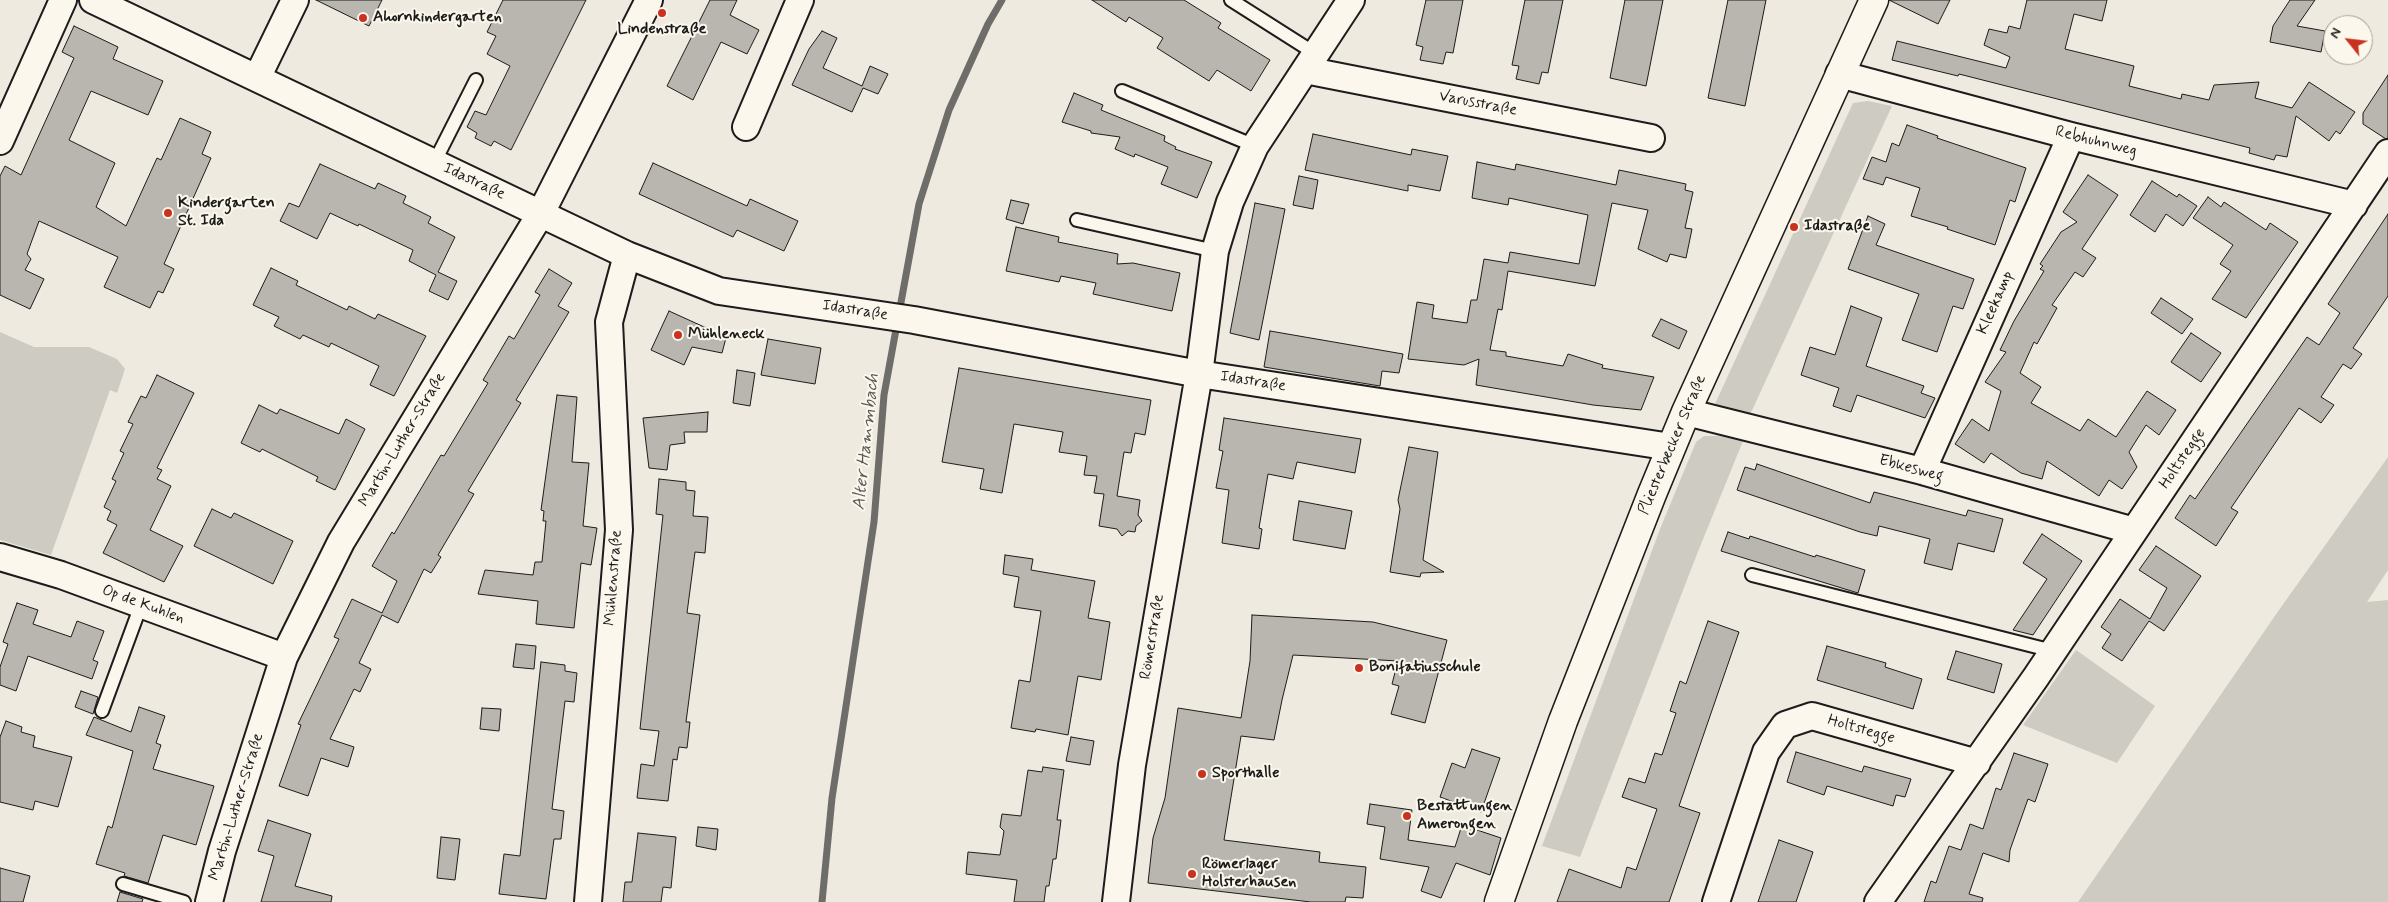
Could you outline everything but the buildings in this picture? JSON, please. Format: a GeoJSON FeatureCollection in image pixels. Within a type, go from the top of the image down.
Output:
{"type":"FeatureCollection","features":[{"type":"Feature","properties":{"kind":"main road","name":"Pliesterbecker Straße"},"geometry":{"type":"LineString","coordinates":[[1500,902],[1563,721],[1671,447],[1874,0]]}},
{"type":"Feature","properties":{"kind":"street"},"geometry":{"type":"LineString","coordinates":[[0,141],[63,0]]}},
{"type":"Feature","properties":{"kind":"street","name":"Idastraße"},"geometry":{"type":"LineString","coordinates":[[93,0],[627,255],[719,291],[905,319],[1199,374],[1671,447]]}},
{"type":"Feature","properties":{"kind":"street"},"geometry":{"type":"LineString","coordinates":[[257,78],[295,0]]}},
{"type":"Feature","properties":{"kind":"street","name":"Martin-Luther-Straße"},"geometry":{"type":"LineString","coordinates":[[209,902],[222,851],[284,657],[341,542],[541,213],[649,0]]}},
{"type":"Feature","properties":{"kind":"street"},"geometry":{"type":"LineString","coordinates":[[746,127],[800,0]]}},
{"type":"Feature","properties":{"kind":"street","name":"Römerstraße"},"geometry":{"type":"LineString","coordinates":[[1116,902],[1132,765],[1199,374],[1216,251],[1230,202],[1255,146],[1351,0]]}},
{"type":"Feature","properties":{"kind":"street","name":"Varusstraße"},"geometry":{"type":"LineString","coordinates":[[1311,62],[1651,138]]}},
{"type":"Feature","properties":{"kind":"street","name":"Rebhuhnweg"},"geometry":{"type":"LineString","coordinates":[[1839,74],[2070,136],[2354,205]]}},
{"type":"Feature","properties":{"kind":"street","name":"Kleekamp"},"geometry":{"type":"LineString","coordinates":[[1922,471],[2070,136]]}},
{"type":"Feature","properties":{"kind":"street","name":"Holtstegge"},"geometry":{"type":"LineString","coordinates":[[1878,902],[1977,763],[2388,153]]}},
{"type":"Feature","properties":{"kind":"street","name":"Mühlenstraße"},"geometry":{"type":"LineString","coordinates":[[588,902],[618,530],[609,322],[627,255]]}},
{"type":"Feature","properties":{"kind":"street","name":"Ebkesweg"},"geometry":{"type":"LineString","coordinates":[[1686,412],[1922,471],[2134,532]]}},
{"type":"Feature","properties":{"kind":"street","name":"Op de Kuhlen"},"geometry":{"type":"LineString","coordinates":[[0,557],[61,575],[284,657]]}},
{"type":"Feature","properties":{"kind":"street","name":"Holtstegge"},"geometry":{"type":"LineString","coordinates":[[1716,902],[1766,752],[1785,725],[1812,716],[1977,763]]}},
{"type":"Feature","properties":{"kind":"lane"},"geometry":{"type":"LineString","coordinates":[[1230,0],[1311,62]]}},
{"type":"Feature","properties":{"kind":"lane"},"geometry":{"type":"LineString","coordinates":[[434,163],[476,80]]}},
{"type":"Feature","properties":{"kind":"lane"},"geometry":{"type":"LineString","coordinates":[[1122,91],[1255,146]]}},
{"type":"Feature","properties":{"kind":"lane"},"geometry":{"type":"LineString","coordinates":[[1077,220],[1216,251]]}},
{"type":"Feature","properties":{"kind":"lane"},"geometry":{"type":"LineString","coordinates":[[1752,575],[2053,651]]}},
{"type":"Feature","properties":{"kind":"lane"},"geometry":{"type":"LineString","coordinates":[[102,711],[142,605]]}},
{"type":"Feature","properties":{"kind":"lane"},"geometry":{"type":"LineString","coordinates":[[122,884],[184,902]]}},
{"type":"Feature","properties":{"kind":"shaded area"},"geometry":{"type":"Polygon","coordinates":[[[1868,101],[1892,106],[1749,417],[1722,412],[1715,404],[1853,103],[1868,101]]]}},
{"type":"Feature","properties":{"kind":"shaded area"},"geometry":{"type":"Polygon","coordinates":[[[0,332],[34,347],[89,347],[117,359],[125,369],[117,393],[110,390],[51,555],[0,540],[0,332]]]}},
{"type":"Feature","properties":{"kind":"shaded area"},"geometry":{"type":"Polygon","coordinates":[[[1704,436],[1719,436],[1743,441],[1697,554],[1580,857],[1542,846],[1660,529],[1696,442],[1704,436]]]}},
{"type":"Feature","properties":{"kind":"shaded area"},"geometry":{"type":"Polygon","coordinates":[[[2388,457],[2388,570],[2367,602],[2388,600],[2388,902],[2078,902],[2279,610],[2388,457]]]}},
{"type":"Feature","properties":{"kind":"shaded area"},"geometry":{"type":"Polygon","coordinates":[[[2076,650],[2155,706],[2117,763],[2023,725],[2076,650]]]}},
{"type":"Feature","properties":{"kind":"waterway","name":"Alter Hammbach"},"geometry":{"type":"LineString","coordinates":[[822,902],[832,798],[874,522],[884,395],[919,204],[949,110],[988,24],[1002,0]]}},
{"type":"Feature","properties":{"kind":"place","name":"Lindenstraße"},"geometry":{"type":"Point","coordinates":[662,13]}},
{"type":"Feature","properties":{"kind":"place","name":"Ahornkindergarten"},"geometry":{"type":"Point","coordinates":[363,18]}},
{"type":"Feature","properties":{"kind":"place","name":"Kindergarten St. Ida"},"geometry":{"type":"Point","coordinates":[168,213]}},
{"type":"Feature","properties":{"kind":"place","name":"Idastraße"},"geometry":{"type":"Point","coordinates":[1794,227]}},
{"type":"Feature","properties":{"kind":"place","name":"Mühleneck"},"geometry":{"type":"Point","coordinates":[678,335]}},
{"type":"Feature","properties":{"kind":"place","name":"Bonifatiusschule"},"geometry":{"type":"Point","coordinates":[1359,668]}},
{"type":"Feature","properties":{"kind":"place","name":"Sporthalle"},"geometry":{"type":"Point","coordinates":[1202,774]}},
{"type":"Feature","properties":{"kind":"place","name":"Bestattungen Amerongen"},"geometry":{"type":"Point","coordinates":[1407,816]}},
{"type":"Feature","properties":{"kind":"place","name":"Römerlager Holsterhausen"},"geometry":{"type":"Point","coordinates":[1192,874]}}]}
